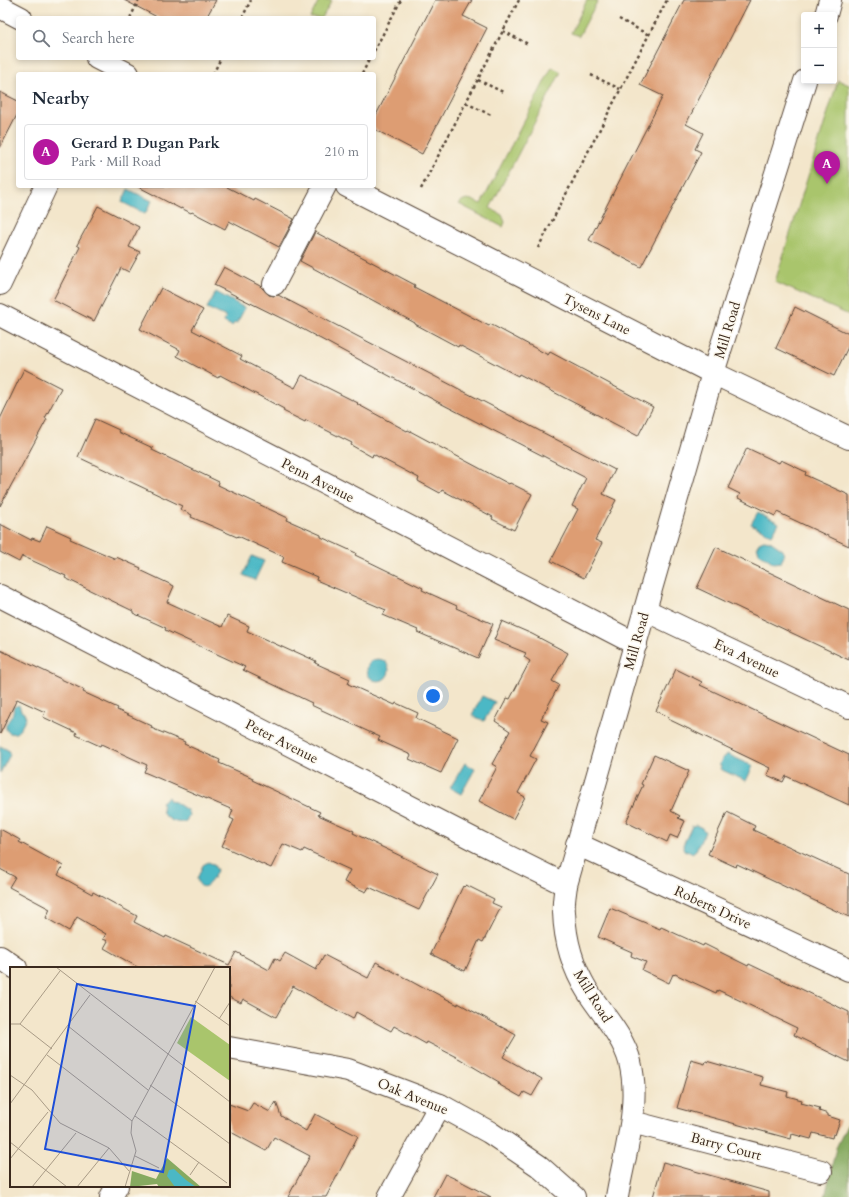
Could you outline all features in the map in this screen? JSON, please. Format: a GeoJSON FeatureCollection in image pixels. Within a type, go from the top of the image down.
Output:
{"type":"FeatureCollection","features":[{"type":"Feature","properties":{"kind":"street"},"geometry":{"type":"LineString","coordinates":[[827,12],[830,0]]}},
{"type":"Feature","properties":{"kind":"street"},"geometry":{"type":"LineString","coordinates":[[0,7],[18,16]]}},
{"type":"Feature","properties":{"kind":"street"},"geometry":{"type":"LineString","coordinates":[[100,64],[122,72]]}},
{"type":"Feature","properties":{"kind":"street","name":"Mill Road"},"geometry":{"type":"LineString","coordinates":[[617,1197],[632,1122],[634,1085],[630,1061],[620,1038],[588,992],[575,969],[567,942],[565,927],[564,912],[566,885],[713,373],[804,84]]}},
{"type":"Feature","properties":{"kind":"street"},"geometry":{"type":"LineString","coordinates":[[2,277],[45,188]]}},
{"type":"Feature","properties":{"kind":"street"},"geometry":{"type":"LineString","coordinates":[[274,284],[324,188]]}},
{"type":"Feature","properties":{"kind":"street","name":"Tysens Lane"},"geometry":{"type":"LineString","coordinates":[[351,188],[713,373],[849,438]]}},
{"type":"Feature","properties":{"kind":"street","name":"Penn Avenue"},"geometry":{"type":"LineString","coordinates":[[0,315],[636,644]]}},
{"type":"Feature","properties":{"kind":"street","name":"Peter Avenue"},"geometry":{"type":"LineString","coordinates":[[0,596],[479,842],[566,885]]}},
{"type":"Feature","properties":{"kind":"street","name":"Eva Avenue"},"geometry":{"type":"LineString","coordinates":[[645,610],[849,707]]}},
{"type":"Feature","properties":{"kind":"street","name":"Roberts Drive"},"geometry":{"type":"LineString","coordinates":[[577,844],[849,970]]}},
{"type":"Feature","properties":{"kind":"street"},"geometry":{"type":"LineString","coordinates":[[0,957],[15,967]]}},
{"type":"Feature","properties":{"kind":"street","name":"Oak Avenue"},"geometry":{"type":"LineString","coordinates":[[230,1048],[348,1070],[440,1104],[489,1132],[539,1166],[574,1197]]}},
{"type":"Feature","properties":{"kind":"street"},"geometry":{"type":"LineString","coordinates":[[389,1197],[440,1104]]}},
{"type":"Feature","properties":{"kind":"street","name":"Barry Court"},"geometry":{"type":"LineString","coordinates":[[632,1122],[820,1171]]}},
{"type":"Feature","properties":{"kind":"street"},"geometry":{"type":"LineString","coordinates":[[111,1197],[116,1187]]}},
{"type":"Feature","properties":{"kind":"path"},"geometry":{"type":"LineString","coordinates":[[131,16],[139,0]]}},
{"type":"Feature","properties":{"kind":"path"},"geometry":{"type":"LineString","coordinates":[[243,16],[251,0]]}},
{"type":"Feature","properties":{"kind":"path"},"geometry":{"type":"LineString","coordinates":[[376,47],[401,0]]}},
{"type":"Feature","properties":{"kind":"path"},"geometry":{"type":"LineString","coordinates":[[421,189],[519,0]]}},
{"type":"Feature","properties":{"kind":"path"},"geometry":{"type":"LineString","coordinates":[[538,248],[667,0]]}},
{"type":"Feature","properties":{"kind":"path"},"geometry":{"type":"LineString","coordinates":[[619,19],[649,35]]}},
{"type":"Feature","properties":{"kind":"path"},"geometry":{"type":"LineString","coordinates":[[503,31],[528,44]]}},
{"type":"Feature","properties":{"kind":"path"},"geometry":{"type":"LineString","coordinates":[[214,72],[220,60]]}},
{"type":"Feature","properties":{"kind":"path"},"geometry":{"type":"LineString","coordinates":[[363,72],[369,60]]}},
{"type":"Feature","properties":{"kind":"path"},"geometry":{"type":"LineString","coordinates":[[591,75],[620,89]]}},
{"type":"Feature","properties":{"kind":"path"},"geometry":{"type":"LineString","coordinates":[[478,80],[505,93]]}},
{"type":"Feature","properties":{"kind":"path"},"geometry":{"type":"LineString","coordinates":[[466,103],[494,116]]}},
{"type":"Feature","properties":{"kind":"green space"},"geometry":{"type":"Polygon","coordinates":[[[319,0],[332,0],[323,16],[311,16],[319,0]]]}},
{"type":"Feature","properties":{"kind":"green space"},"geometry":{"type":"Polygon","coordinates":[[[587,0],[598,0],[579,36],[571,33],[587,0]]]}},
{"type":"Feature","properties":{"kind":"green space"},"geometry":{"type":"Polygon","coordinates":[[[552,67],[561,72],[490,208],[502,215],[505,222],[503,227],[459,204],[467,199],[481,204],[552,67]]]}},
{"type":"Feature","properties":{"kind":"green space"},"geometry":{"type":"Polygon","coordinates":[[[838,80],[849,85],[849,315],[775,282],[838,80]]]}},
{"type":"Feature","properties":{"kind":"green space"},"geometry":{"type":"Polygon","coordinates":[[[849,1121],[849,1197],[825,1197],[836,1148],[849,1121]]]}},
{"type":"Feature","properties":{"kind":"water"},"geometry":{"type":"Polygon","coordinates":[[[128,189],[152,201],[145,214],[122,202],[128,189]]]}},
{"type":"Feature","properties":{"kind":"water"},"geometry":{"type":"Polygon","coordinates":[[[216,292],[245,308],[237,323],[235,322],[232,326],[224,322],[226,317],[207,308],[216,292]]]}},
{"type":"Feature","properties":{"kind":"water"},"geometry":{"type":"Polygon","coordinates":[[[758,512],[779,523],[772,535],[751,524],[758,512]]]}},
{"type":"Feature","properties":{"kind":"water"},"geometry":{"type":"Polygon","coordinates":[[[764,540],[770,541],[783,550],[784,556],[781,562],[774,563],[759,553],[757,546],[764,540]]]}},
{"type":"Feature","properties":{"kind":"water"},"geometry":{"type":"Polygon","coordinates":[[[252,556],[264,561],[255,580],[243,575],[252,556]]]}},
{"type":"Feature","properties":{"kind":"water"},"geometry":{"type":"Polygon","coordinates":[[[378,659],[386,662],[389,670],[386,678],[378,681],[370,678],[367,670],[370,662],[378,659]]]}},
{"type":"Feature","properties":{"kind":"water"},"geometry":{"type":"Polygon","coordinates":[[[482,696],[495,702],[484,721],[472,715],[482,696]]]}},
{"type":"Feature","properties":{"kind":"water"},"geometry":{"type":"Polygon","coordinates":[[[19,705],[26,718],[23,725],[16,733],[13,734],[6,730],[6,725],[12,714],[13,707],[19,705]]]}},
{"type":"Feature","properties":{"kind":"water"},"geometry":{"type":"Polygon","coordinates":[[[0,746],[8,750],[10,755],[0,773],[0,746]]]}},
{"type":"Feature","properties":{"kind":"water"},"geometry":{"type":"Polygon","coordinates":[[[727,754],[753,766],[746,781],[720,769],[721,766],[719,765],[723,757],[727,754]]]}},
{"type":"Feature","properties":{"kind":"water"},"geometry":{"type":"Polygon","coordinates":[[[465,763],[475,769],[461,794],[450,788],[465,763]]]}},
{"type":"Feature","properties":{"kind":"water"},"geometry":{"type":"Polygon","coordinates":[[[168,797],[170,801],[175,802],[187,810],[189,815],[186,821],[174,821],[163,814],[163,805],[161,802],[168,797]]]}},
{"type":"Feature","properties":{"kind":"water"},"geometry":{"type":"Polygon","coordinates":[[[696,825],[702,828],[705,832],[696,850],[692,853],[684,850],[683,845],[692,826],[696,825]]]}},
{"type":"Feature","properties":{"kind":"water"},"geometry":{"type":"Polygon","coordinates":[[[208,862],[213,864],[217,870],[211,882],[208,885],[202,886],[199,884],[197,879],[203,865],[208,862]]]}},
{"type":"Feature","properties":{"kind":"building"},"geometry":{"type":"Polygon","coordinates":[[[124,0],[216,0],[207,16],[155,16],[124,0]]]}},
{"type":"Feature","properties":{"kind":"building"},"geometry":{"type":"Polygon","coordinates":[[[435,0],[472,0],[463,16],[487,28],[422,154],[376,130],[376,115],[435,0]]]}},
{"type":"Feature","properties":{"kind":"building"},"geometry":{"type":"Polygon","coordinates":[[[684,0],[750,0],[686,124],[703,133],[695,149],[701,152],[641,267],[589,240],[663,96],[640,85],[684,0]]]}},
{"type":"Feature","properties":{"kind":"building"},"geometry":{"type":"Polygon","coordinates":[[[0,92],[16,100],[16,117],[0,148],[0,92]]]}},
{"type":"Feature","properties":{"kind":"building"},"geometry":{"type":"Polygon","coordinates":[[[141,188],[229,188],[254,201],[255,199],[294,219],[279,247],[229,221],[225,229],[192,212],[191,213],[141,188]]]}},
{"type":"Feature","properties":{"kind":"building"},"geometry":{"type":"Polygon","coordinates":[[[98,206],[139,227],[129,247],[140,252],[129,272],[121,268],[94,321],[53,300],[80,247],[77,245],[98,206]]]}},
{"type":"Feature","properties":{"kind":"building"},"geometry":{"type":"Polygon","coordinates":[[[315,232],[415,285],[414,287],[489,326],[490,324],[548,355],[550,352],[653,407],[638,436],[519,374],[518,376],[459,345],[458,347],[300,261],[315,232]]]}},
{"type":"Feature","properties":{"kind":"building"},"geometry":{"type":"Polygon","coordinates":[[[224,267],[260,286],[269,295],[278,295],[615,470],[603,494],[616,500],[595,540],[602,543],[584,578],[551,561],[578,509],[572,506],[586,478],[438,402],[293,324],[214,285],[224,267]]]}},
{"type":"Feature","properties":{"kind":"building"},"geometry":{"type":"Polygon","coordinates":[[[161,288],[203,310],[192,330],[242,356],[240,359],[295,388],[302,375],[358,403],[357,404],[407,431],[408,430],[509,484],[510,483],[532,494],[514,530],[442,490],[440,493],[418,481],[419,478],[373,454],[372,457],[351,445],[352,443],[306,420],[305,422],[283,411],[284,409],[220,375],[218,378],[177,356],[180,350],[140,329],[161,288]]]}},
{"type":"Feature","properties":{"kind":"building"},"geometry":{"type":"Polygon","coordinates":[[[795,307],[849,334],[849,345],[834,376],[776,348],[795,307]]]}},
{"type":"Feature","properties":{"kind":"building"},"geometry":{"type":"Polygon","coordinates":[[[24,369],[61,388],[45,418],[47,419],[0,506],[0,419],[24,369]]]}},
{"type":"Feature","properties":{"kind":"building"},"geometry":{"type":"Polygon","coordinates":[[[95,419],[119,430],[118,432],[153,448],[152,450],[219,482],[218,485],[288,518],[287,520],[321,535],[321,537],[356,553],[355,555],[423,588],[422,590],[457,606],[456,608],[493,624],[478,658],[417,632],[418,630],[383,615],[386,610],[316,580],[317,577],[282,562],[284,557],[191,517],[192,515],[180,509],[182,506],[78,457],[95,419]]]}},
{"type":"Feature","properties":{"kind":"building"},"geometry":{"type":"Polygon","coordinates":[[[747,448],[779,463],[781,460],[806,472],[805,475],[849,495],[849,546],[777,512],[775,516],[738,498],[740,494],[728,488],[747,448]]]}},
{"type":"Feature","properties":{"kind":"building"},"geometry":{"type":"Polygon","coordinates":[[[0,524],[31,540],[32,538],[40,541],[47,526],[71,537],[70,539],[141,568],[140,570],[174,586],[167,602],[222,627],[227,616],[249,626],[247,631],[316,661],[315,663],[350,679],[348,684],[395,705],[396,703],[418,713],[416,718],[458,738],[441,773],[409,759],[411,755],[378,740],[380,737],[311,705],[312,703],[243,670],[245,667],[165,630],[166,628],[65,578],[66,576],[22,556],[19,562],[0,552],[0,524]]]}},
{"type":"Feature","properties":{"kind":"building"},"geometry":{"type":"Polygon","coordinates":[[[716,547],[849,610],[849,660],[697,588],[716,547]]]}},
{"type":"Feature","properties":{"kind":"building"},"geometry":{"type":"Polygon","coordinates":[[[502,621],[532,634],[568,653],[552,681],[559,685],[541,719],[548,722],[530,756],[536,759],[518,793],[525,797],[513,819],[479,801],[497,767],[492,764],[510,731],[495,721],[507,698],[510,699],[530,661],[524,657],[526,653],[494,640],[502,621]]]}},
{"type":"Feature","properties":{"kind":"building"},"geometry":{"type":"Polygon","coordinates":[[[0,650],[84,690],[83,692],[118,708],[117,710],[152,726],[151,728],[185,742],[184,744],[220,760],[219,763],[253,778],[252,780],[320,812],[318,815],[354,831],[353,833],[438,874],[419,910],[369,887],[366,892],[344,882],[350,870],[304,849],[302,852],[283,844],[271,868],[222,846],[234,820],[230,818],[233,810],[144,772],[147,765],[101,744],[100,746],[76,735],[77,733],[43,717],[45,712],[17,699],[0,734],[0,650]]]}},
{"type":"Feature","properties":{"kind":"building"},"geometry":{"type":"Polygon","coordinates":[[[676,669],[702,682],[700,685],[849,755],[849,805],[786,776],[783,782],[767,775],[770,768],[668,719],[669,717],[656,711],[676,669]]]}},
{"type":"Feature","properties":{"kind":"building"},"geometry":{"type":"Polygon","coordinates":[[[654,755],[689,771],[671,811],[680,816],[678,818],[685,821],[677,838],[670,835],[667,842],[626,822],[643,785],[641,784],[654,755]]]}},
{"type":"Feature","properties":{"kind":"building"},"geometry":{"type":"Polygon","coordinates":[[[727,812],[755,826],[753,830],[849,874],[849,917],[737,864],[736,867],[708,854],[727,812]]]}},
{"type":"Feature","properties":{"kind":"building"},"geometry":{"type":"Polygon","coordinates":[[[0,829],[20,840],[19,842],[63,866],[58,875],[92,894],[93,892],[137,916],[134,922],[165,938],[166,936],[229,965],[236,952],[269,970],[275,958],[280,961],[285,953],[316,970],[324,955],[368,978],[376,962],[425,989],[426,988],[458,1005],[458,1003],[516,1035],[503,1057],[542,1079],[532,1096],[524,1092],[521,1097],[460,1059],[427,1042],[426,1044],[394,1026],[391,1031],[356,1012],[353,1019],[293,986],[276,1017],[243,999],[241,1003],[230,998],[230,967],[137,967],[104,948],[108,941],[103,939],[106,934],[77,917],[69,931],[46,918],[50,909],[9,887],[15,877],[0,869],[0,829]]]}},
{"type":"Feature","properties":{"kind":"building"},"geometry":{"type":"Polygon","coordinates":[[[466,885],[494,899],[492,903],[501,907],[483,942],[479,940],[465,971],[431,954],[463,886],[464,887],[466,885]]]}},
{"type":"Feature","properties":{"kind":"building"},"geometry":{"type":"Polygon","coordinates":[[[610,908],[660,929],[661,927],[703,946],[704,944],[748,966],[749,964],[849,1012],[849,1062],[794,1035],[797,1028],[718,990],[716,993],[675,974],[673,974],[669,983],[642,970],[646,962],[631,956],[632,952],[598,937],[610,908]]]}},
{"type":"Feature","properties":{"kind":"building"},"geometry":{"type":"Polygon","coordinates":[[[691,1060],[705,1064],[706,1061],[763,1077],[761,1085],[788,1092],[787,1096],[802,1100],[801,1103],[820,1108],[819,1111],[840,1120],[835,1135],[833,1134],[832,1138],[813,1133],[811,1139],[792,1134],[791,1139],[677,1108],[691,1060]]]}},
{"type":"Feature","properties":{"kind":"building"},"geometry":{"type":"Polygon","coordinates":[[[276,1102],[281,1116],[306,1131],[315,1114],[358,1136],[326,1197],[288,1197],[310,1156],[274,1137],[266,1151],[230,1132],[230,1104],[248,1111],[253,1103],[270,1112],[276,1102]]]}},
{"type":"Feature","properties":{"kind":"building"},"geometry":{"type":"Polygon","coordinates":[[[663,1162],[769,1192],[769,1197],[653,1197],[663,1162]]]}},
{"type":"Feature","properties":{"kind":"building"},"geometry":{"type":"Polygon","coordinates":[[[445,1174],[462,1182],[491,1197],[433,1197],[445,1174]]]}},
{"type":"Feature","properties":{"kind":"place","name":"Gerard P. Dugan Park"},"geometry":{"type":"Point","coordinates":[827,184]}}]}
